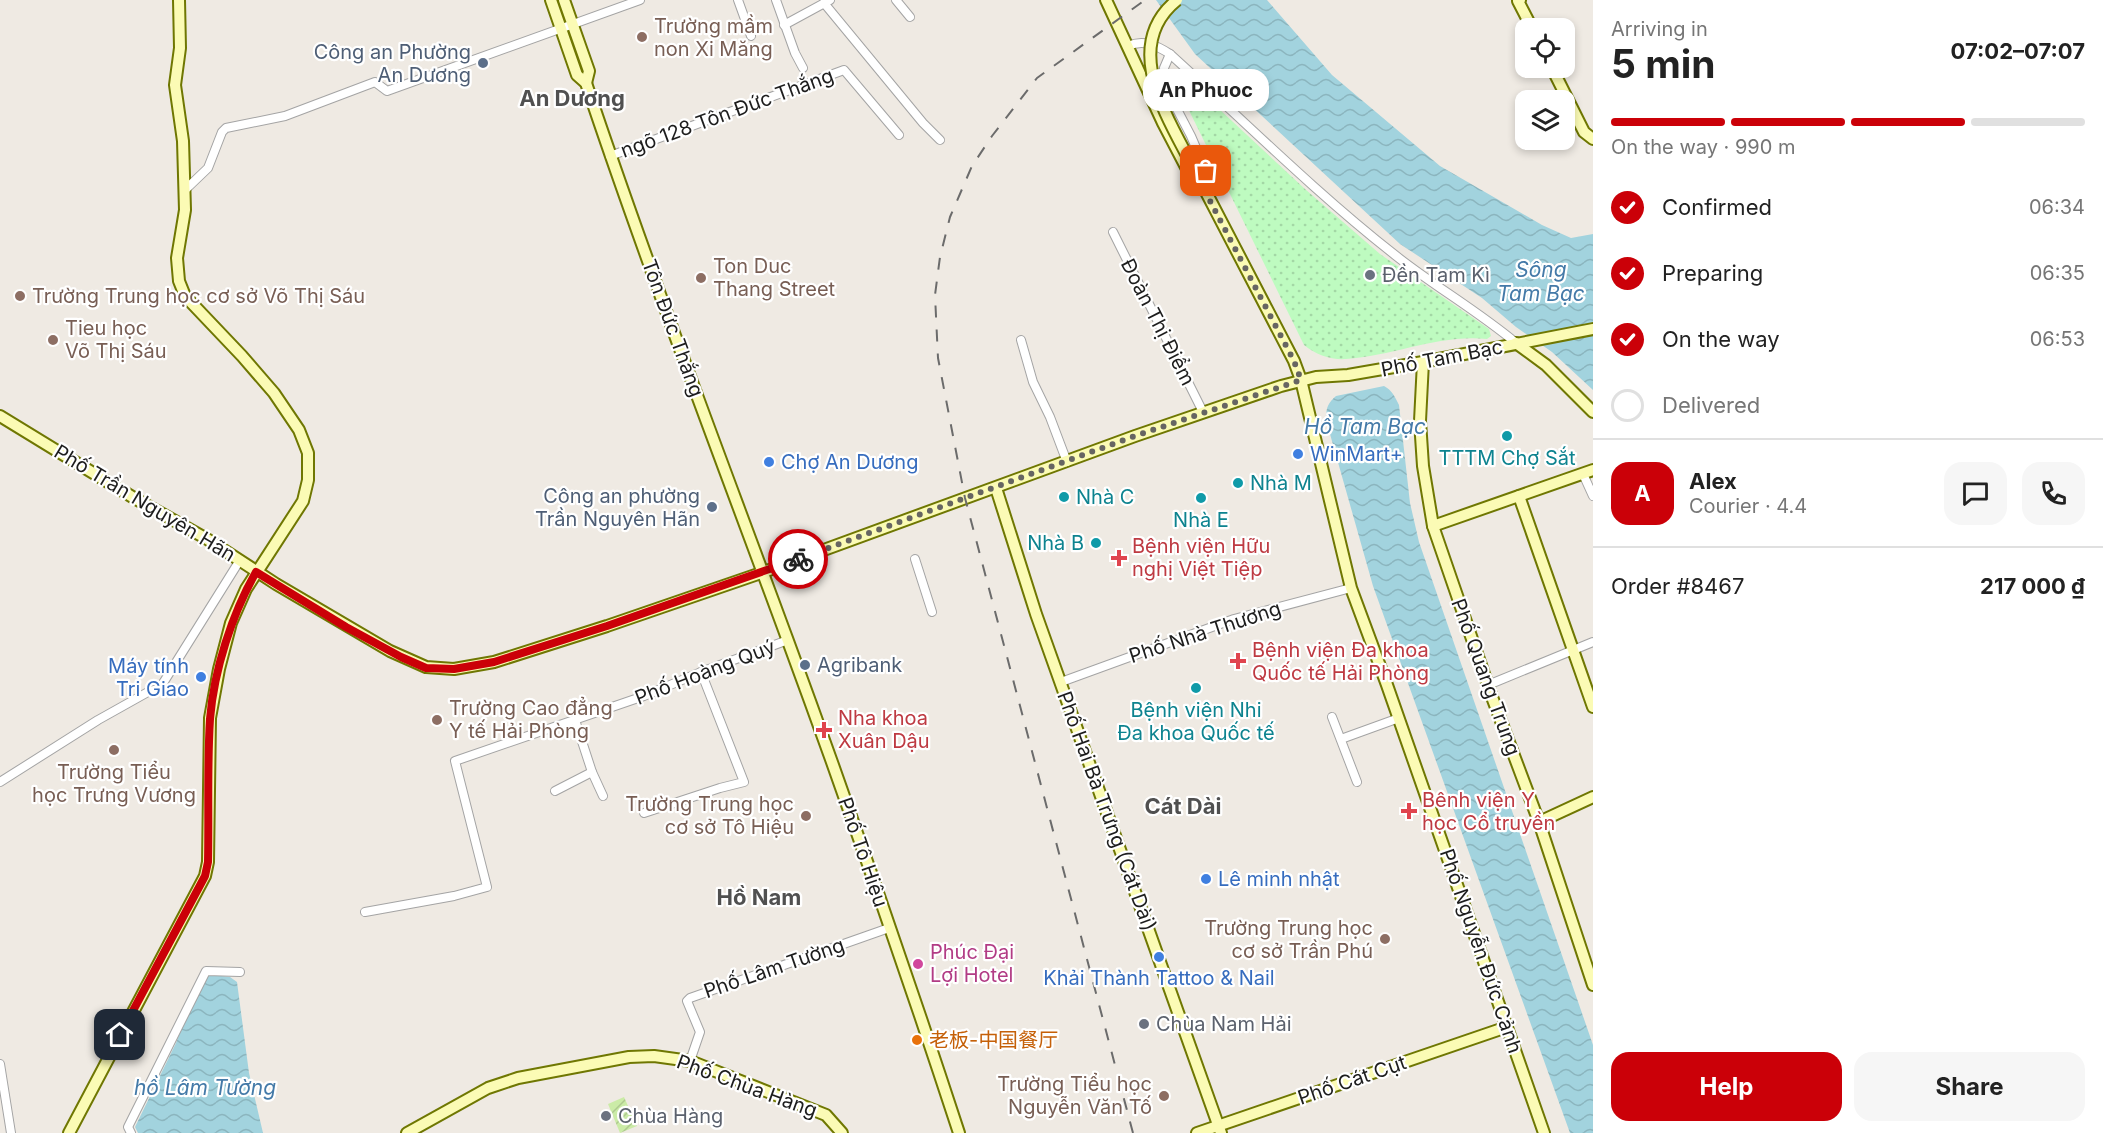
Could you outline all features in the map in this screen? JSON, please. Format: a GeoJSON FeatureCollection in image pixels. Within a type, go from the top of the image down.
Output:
{"type":"FeatureCollection","features":[{"type":"Feature","properties":{"kind":"main road"},"geometry":{"type":"LineString","coordinates":[[74,1131],[205,876],[208,862],[210,718],[219,669],[231,623],[256,572],[303,501],[308,480],[308,453],[299,430],[273,393],[242,356],[185,296],[179,281],[177,258],[185,210],[185,190],[183,141],[175,85],[180,48],[179,0]]}},
{"type":"Feature","properties":{"kind":"main road","name":"Tôn Đức Thắng"},"geometry":{"type":"LineString","coordinates":[[550,0],[577,75],[586,83],[610,156],[761,573]]}},
{"type":"Feature","properties":{"kind":"main road","name":"Tôn Đức Thắng"},"geometry":{"type":"LineString","coordinates":[[564,0],[589,71],[586,83]]}},
{"type":"Feature","properties":{"kind":"main road","name":"Phố Nguyễn Đức Cảnh"},"geometry":{"type":"LineString","coordinates":[[1106,0],[1187,170],[1208,197]]}},
{"type":"Feature","properties":{"kind":"main road","name":"Phố Nguyễn Đức Cảnh"},"geometry":{"type":"LineString","coordinates":[[1177,0],[1162,15],[1151,48],[1152,79],[1159,102],[1301,380],[1351,588],[1399,718],[1544,1133]]}},
{"type":"Feature","properties":{"kind":"main road"},"geometry":{"type":"LineString","coordinates":[[1519,1],[1527,18]]}},
{"type":"Feature","properties":{"kind":"main road"},"geometry":{"type":"LineString","coordinates":[[1557,78],[1584,132],[1593,139]]}},
{"type":"Feature","properties":{"kind":"main road"},"geometry":{"type":"LineString","coordinates":[[1516,344],[1593,329]]}},
{"type":"Feature","properties":{"kind":"main road","name":"Phố Tam Bạc"},"geometry":{"type":"LineString","coordinates":[[1301,380],[1424,362],[1516,344],[1555,372],[1593,412]]}},
{"type":"Feature","properties":{"kind":"main road","name":"Phố Quang Trung"},"geometry":{"type":"LineString","coordinates":[[1424,362],[1420,432],[1433,526],[1488,685],[1539,822],[1593,984]]}},
{"type":"Feature","properties":{"kind":"main road","name":"Phố Trần Nguyên Hãn"},"geometry":{"type":"LineString","coordinates":[[0,416],[240,560],[346,627],[426,668],[454,669],[494,662],[607,626],[761,573],[1203,412],[1301,380]]}},
{"type":"Feature","properties":{"kind":"main road"},"geometry":{"type":"LineString","coordinates":[[1433,526],[1588,472]]}},
{"type":"Feature","properties":{"kind":"main road","name":"Phố Hai Bà Trưng (Cát Dài)"},"geometry":{"type":"LineString","coordinates":[[996,488],[1036,614],[1220,1129]]}},
{"type":"Feature","properties":{"kind":"main road"},"geometry":{"type":"LineString","coordinates":[[1519,496],[1593,707]]}},
{"type":"Feature","properties":{"kind":"main road","name":"Phố Tô Hiệu"},"geometry":{"type":"LineString","coordinates":[[761,573],[788,640],[959,1133]]}},
{"type":"Feature","properties":{"kind":"main road"},"geometry":{"type":"LineString","coordinates":[[1539,822],[1593,797]]}},
{"type":"Feature","properties":{"kind":"main road","name":"Phố Cát Cụt"},"geometry":{"type":"LineString","coordinates":[[1197,1133],[1220,1129],[1507,1027]]}},
{"type":"Feature","properties":{"kind":"main road","name":"Phố Chùa Hàng"},"geometry":{"type":"LineString","coordinates":[[407,1133],[488,1088],[518,1078],[629,1057],[663,1056],[690,1061],[826,1116],[842,1133]]}},
{"type":"Feature","properties":{"kind":"street"},"geometry":{"type":"LineString","coordinates":[[185,190],[208,168],[222,132],[226,128],[285,116],[375,82],[387,91],[640,0]]}},
{"type":"Feature","properties":{"kind":"street"},"geometry":{"type":"LineString","coordinates":[[738,0],[751,36]]}},
{"type":"Feature","properties":{"kind":"street"},"geometry":{"type":"LineString","coordinates":[[776,0],[802,68]]}},
{"type":"Feature","properties":{"kind":"street"},"geometry":{"type":"LineString","coordinates":[[896,0],[910,17]]}},
{"type":"Feature","properties":{"kind":"street"},"geometry":{"type":"LineString","coordinates":[[784,25],[827,1],[923,123],[940,140]]}},
{"type":"Feature","properties":{"kind":"street"},"geometry":{"type":"LineString","coordinates":[[1128,46],[1138,41],[1157,46],[1170,54],[1388,250],[1493,324],[1516,344]]}},
{"type":"Feature","properties":{"kind":"street"},"geometry":{"type":"LineString","coordinates":[[1170,54],[1164,68],[1167,90],[1206,171],[1208,197]]}},
{"type":"Feature","properties":{"kind":"street","name":"ngõ 128 Tôn Đức Thắng"},"geometry":{"type":"LineString","coordinates":[[610,156],[844,70],[899,135]]}},
{"type":"Feature","properties":{"kind":"street","name":"Đoàn Thị Điểm"},"geometry":{"type":"LineString","coordinates":[[1113,231],[1203,412]]}},
{"type":"Feature","properties":{"kind":"street"},"geometry":{"type":"LineString","coordinates":[[1021,340],[1034,382],[1067,462]]}},
{"type":"Feature","properties":{"kind":"street"},"geometry":{"type":"LineString","coordinates":[[1588,472],[1593,496]]}},
{"type":"Feature","properties":{"kind":"street"},"geometry":{"type":"LineString","coordinates":[[915,559],[932,612]]}},
{"type":"Feature","properties":{"kind":"street"},"geometry":{"type":"LineString","coordinates":[[0,782],[108,715],[148,692],[160,688],[240,560]]}},
{"type":"Feature","properties":{"kind":"street","name":"Phố Nhà Thương"},"geometry":{"type":"LineString","coordinates":[[1060,682],[1234,619],[1351,588]]}},
{"type":"Feature","properties":{"kind":"street","name":"Phố Hoàng Quý"},"geometry":{"type":"LineString","coordinates":[[365,912],[454,896],[488,886],[455,761],[644,696],[788,640]]}},
{"type":"Feature","properties":{"kind":"street"},"geometry":{"type":"LineString","coordinates":[[1488,685],[1593,642]]}},
{"type":"Feature","properties":{"kind":"street"},"geometry":{"type":"LineString","coordinates":[[644,813],[744,782],[701,672]]}},
{"type":"Feature","properties":{"kind":"street"},"geometry":{"type":"LineString","coordinates":[[1332,717],[1357,782]]}},
{"type":"Feature","properties":{"kind":"street"},"geometry":{"type":"LineString","coordinates":[[1341,739],[1399,718]]}},
{"type":"Feature","properties":{"kind":"street"},"geometry":{"type":"LineString","coordinates":[[575,720],[592,772],[603,796]]}},
{"type":"Feature","properties":{"kind":"street"},"geometry":{"type":"LineString","coordinates":[[555,791],[592,772]]}},
{"type":"Feature","properties":{"kind":"street","name":"Phố Lâm Tường"},"geometry":{"type":"LineString","coordinates":[[690,1061],[700,1032],[687,1001],[690,998],[889,928]]}},
{"type":"Feature","properties":{"kind":"street"},"geometry":{"type":"LineString","coordinates":[[127,1131],[206,971],[240,972]]}},
{"type":"Feature","properties":{"kind":"street"},"geometry":{"type":"LineString","coordinates":[[0,1064],[11,1133]]}},
{"type":"Feature","properties":{"kind":"green space"},"geometry":{"type":"Polygon","coordinates":[[[1180,79],[1189,81],[1305,189],[1380,254],[1489,329],[1491,336],[1487,339],[1469,338],[1434,342],[1382,354],[1346,359],[1324,356],[1304,345],[1180,92],[1178,82],[1180,79]]]}},
{"type":"Feature","properties":{"kind":"green space"},"geometry":{"type":"Polygon","coordinates":[[[624,1097],[637,1126],[620,1133],[608,1104],[624,1097]]]}},
{"type":"Feature","properties":{"kind":"water","name":"Sông Tam Bạc"},"geometry":{"type":"Polygon","coordinates":[[[1156,0],[1267,0],[1332,75],[1440,166],[1542,225],[1571,238],[1593,234],[1593,390],[1552,352],[1516,327],[1482,298],[1400,244],[1195,54],[1156,0]]]}},
{"type":"Feature","properties":{"kind":"water","name":"Hồ Tam Bạc"},"geometry":{"type":"Polygon","coordinates":[[[1384,386],[1395,397],[1399,405],[1410,503],[1419,542],[1593,1045],[1593,1133],[1570,1133],[1373,586],[1328,427],[1327,410],[1336,396],[1384,386]]]}},
{"type":"Feature","properties":{"kind":"water","name":"hồ Lâm Tường"},"geometry":{"type":"Polygon","coordinates":[[[213,975],[230,977],[237,982],[249,1073],[263,1133],[138,1133],[135,1127],[176,1043],[189,1009],[205,977],[213,975]]]}},
{"type":"Feature","properties":{"kind":"railway"},"geometry":{"type":"LineString","coordinates":[[1133,1133],[965,498],[938,358],[935,295],[940,257],[950,217],[972,166],[992,136],[1037,78],[1145,0]]}},
{"type":"Feature","properties":{"kind":"way so far"},"geometry":{"type":"LineString","coordinates":[[798,559],[1135,436],[1301,380],[1294,361],[1262,298],[1208,197],[1206,171]]}},
{"type":"Feature","properties":{"kind":"place","name":"Trường mầm non Xi Măng"},"geometry":{"type":"Point","coordinates":[642,37]}},
{"type":"Feature","properties":{"kind":"place","name":"Công an Phường An Dương"},"geometry":{"type":"Point","coordinates":[483,63]}},
{"type":"Feature","properties":{"kind":"place","name":"An Phuoc"},"geometry":{"type":"Point","coordinates":[1206,171]}},
{"type":"Feature","properties":{"kind":"place","name":"Đền Tam Kì"},"geometry":{"type":"Point","coordinates":[1370,275]}},
{"type":"Feature","properties":{"kind":"place","name":"Ton Duc Thang Street"},"geometry":{"type":"Point","coordinates":[701,278]}},
{"type":"Feature","properties":{"kind":"place","name":"Trường Trung học cơ sở Võ Thị Sáu"},"geometry":{"type":"Point","coordinates":[20,296]}},
{"type":"Feature","properties":{"kind":"place","name":"Tieu học Võ Thị Sáu"},"geometry":{"type":"Point","coordinates":[53,340]}},
{"type":"Feature","properties":{"kind":"place","name":"TTTM Chợ Sắt"},"geometry":{"type":"Point","coordinates":[1507,436]}},
{"type":"Feature","properties":{"kind":"place","name":"WinMart+"},"geometry":{"type":"Point","coordinates":[1298,454]}},
{"type":"Feature","properties":{"kind":"place","name":"Chợ An Dương"},"geometry":{"type":"Point","coordinates":[769,462]}},
{"type":"Feature","properties":{"kind":"place","name":"Nhà M"},"geometry":{"type":"Point","coordinates":[1238,483]}},
{"type":"Feature","properties":{"kind":"place","name":"Nhà C"},"geometry":{"type":"Point","coordinates":[1064,497]}},
{"type":"Feature","properties":{"kind":"place","name":"Nhà E"},"geometry":{"type":"Point","coordinates":[1201,498]}},
{"type":"Feature","properties":{"kind":"place","name":"Công an phường Trần Nguyên Hãn"},"geometry":{"type":"Point","coordinates":[712,507]}},
{"type":"Feature","properties":{"kind":"place","name":"Nhà B"},"geometry":{"type":"Point","coordinates":[1096,543]}},
{"type":"Feature","properties":{"kind":"place","name":"Bệnh viện Hữu nghị Việt Tiệp"},"geometry":{"type":"Point","coordinates":[1119,558]}},
{"type":"Feature","properties":{"kind":"place","name":"Bệnh viện Đa khoa Quốc tế Hải Phòng"},"geometry":{"type":"Point","coordinates":[1238,661]}},
{"type":"Feature","properties":{"kind":"place","name":"Agribank"},"geometry":{"type":"Point","coordinates":[805,665]}},
{"type":"Feature","properties":{"kind":"place","name":"Máy tính Tri Giao"},"geometry":{"type":"Point","coordinates":[201,677]}},
{"type":"Feature","properties":{"kind":"place","name":"Bệnh viện Nhi Đa khoa Quốc tế"},"geometry":{"type":"Point","coordinates":[1196,688]}},
{"type":"Feature","properties":{"kind":"place","name":"Trường Cao đẳng Y tế Hải Phòng"},"geometry":{"type":"Point","coordinates":[437,720]}},
{"type":"Feature","properties":{"kind":"place","name":"Nha khoa Xuân Dậu"},"geometry":{"type":"Point","coordinates":[824,730]}},
{"type":"Feature","properties":{"kind":"place","name":"Trường Tiểu học Trưng Vương"},"geometry":{"type":"Point","coordinates":[114,750]}},
{"type":"Feature","properties":{"kind":"place","name":"Bênh viện Y học Cổ truyền"},"geometry":{"type":"Point","coordinates":[1409,811]}},
{"type":"Feature","properties":{"kind":"place","name":"Trường Trung học cơ sở Tô Hiệu"},"geometry":{"type":"Point","coordinates":[806,816]}},
{"type":"Feature","properties":{"kind":"place","name":"Lê minh nhật"},"geometry":{"type":"Point","coordinates":[1206,879]}},
{"type":"Feature","properties":{"kind":"place","name":"Trường Trung học cơ sở Trần Phú"},"geometry":{"type":"Point","coordinates":[1385,939]}},
{"type":"Feature","properties":{"kind":"place","name":"Khải Thành Tattoo & Nail"},"geometry":{"type":"Point","coordinates":[1159,957]}},
{"type":"Feature","properties":{"kind":"place","name":"Phúc Đại Lợi Hotel"},"geometry":{"type":"Point","coordinates":[918,964]}},
{"type":"Feature","properties":{"kind":"place","name":"Chùa Nam Hải"},"geometry":{"type":"Point","coordinates":[1144,1024]}},
{"type":"Feature","properties":{"kind":"place","name":"老板-中国餐厅"},"geometry":{"type":"Point","coordinates":[917,1040]}},
{"type":"Feature","properties":{"kind":"place","name":"Trường Tiểu học Nguyễn Văn Tố"},"geometry":{"type":"Point","coordinates":[1164,1096]}},
{"type":"Feature","properties":{"kind":"place","name":"Chùa Hàng"},"geometry":{"type":"Point","coordinates":[606,1116]}},
{"type":"Feature","properties":{"kind":"district","name":"An Dương"},"geometry":{"type":"Point","coordinates":[572,98]}},
{"type":"Feature","properties":{"kind":"district","name":"Cát Dài"},"geometry":{"type":"Point","coordinates":[1183,806]}},
{"type":"Feature","properties":{"kind":"district","name":"Hồ Nam"},"geometry":{"type":"Point","coordinates":[759,897]}},
{"type":"Feature","properties":{"kind":"route"},"geometry":{"type":"LineString","coordinates":[[120,1035],[205,876],[208,862],[210,718],[231,623],[256,572],[346,627],[401,657],[426,668],[454,669],[494,662],[607,626],[798,559]]}}]}
